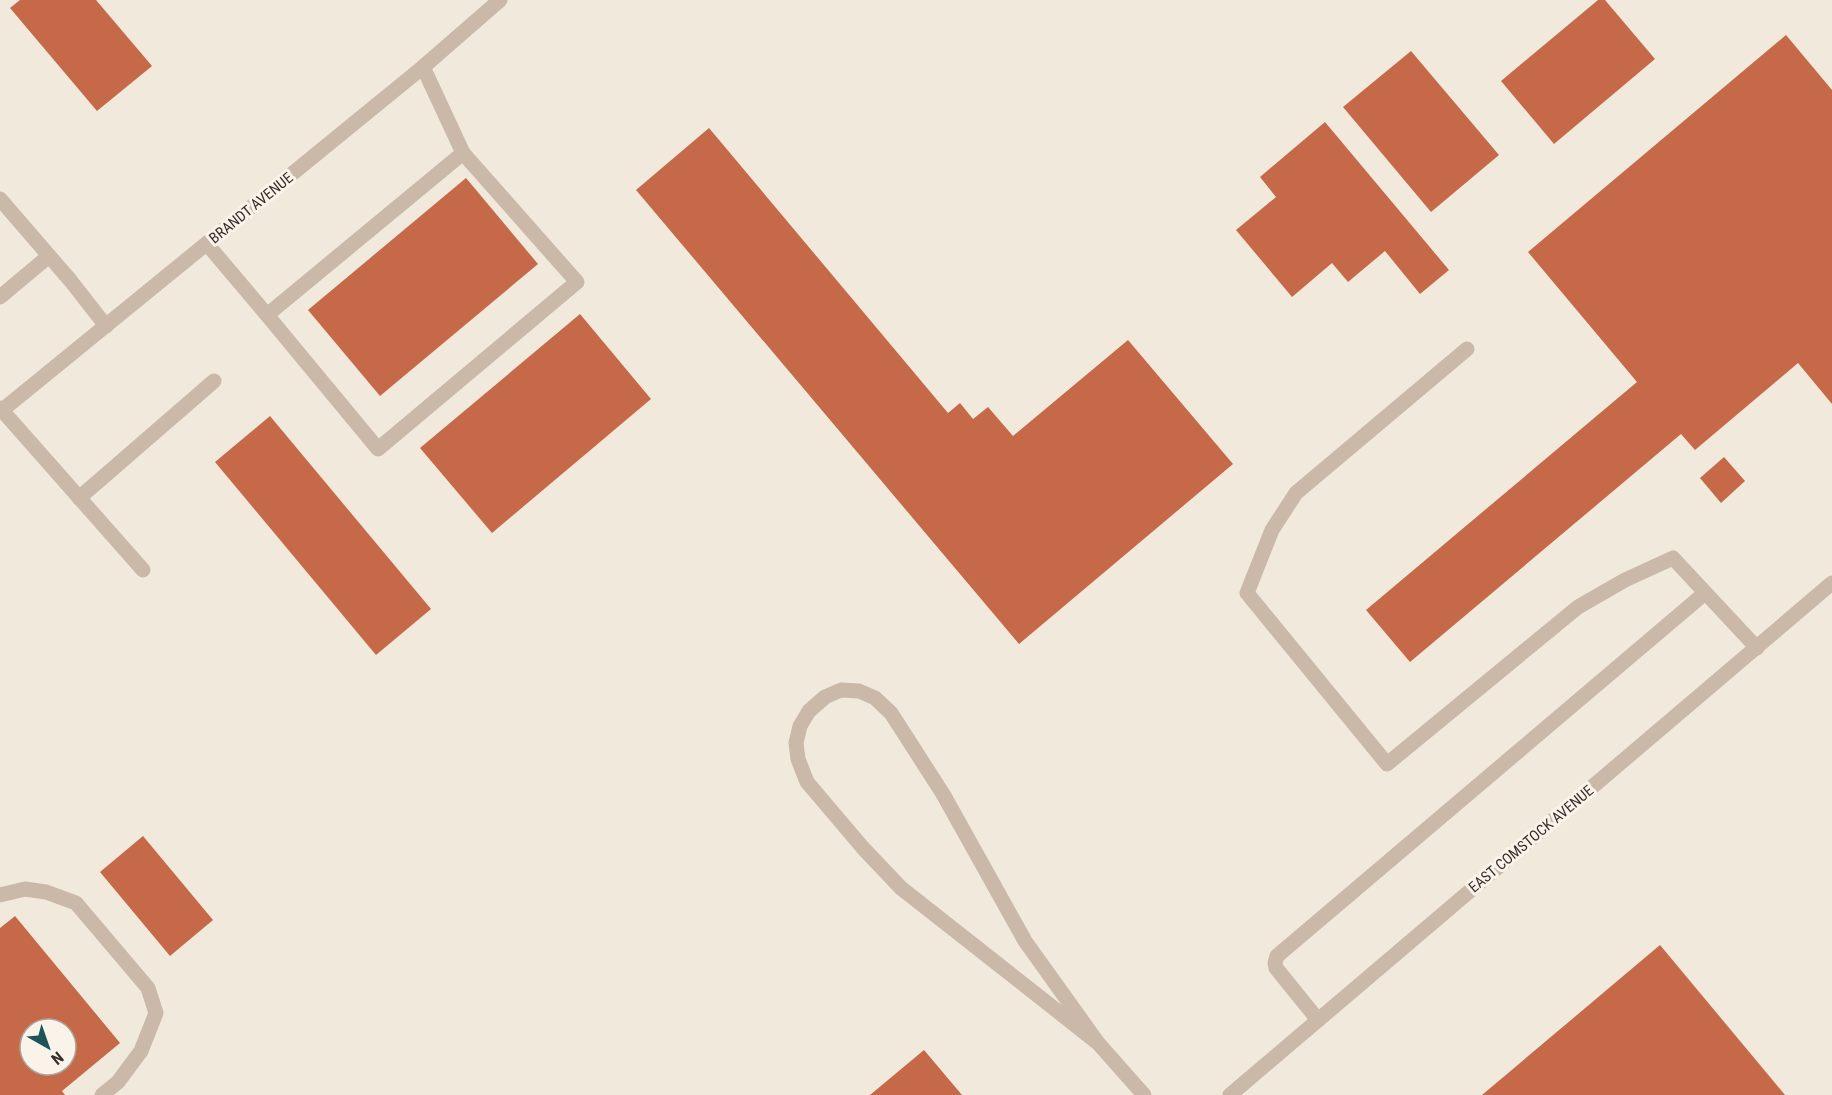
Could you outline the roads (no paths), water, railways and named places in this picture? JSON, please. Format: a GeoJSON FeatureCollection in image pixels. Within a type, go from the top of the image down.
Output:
{"type":"FeatureCollection","features":[{"type":"Feature","properties":{"kind":"street","name":"BRANDT AVENUE"},"geometry":{"type":"LineString","coordinates":[[1,410],[423,67],[500,0]]}},
{"type":"Feature","properties":{"kind":"street"},"geometry":{"type":"LineString","coordinates":[[207,244],[378,449],[577,282],[463,153],[423,67]]}},
{"type":"Feature","properties":{"kind":"street"},"geometry":{"type":"LineString","coordinates":[[267,315],[463,153]]}},
{"type":"Feature","properties":{"kind":"street"},"geometry":{"type":"LineString","coordinates":[[0,199],[50,256],[106,326]]}},
{"type":"Feature","properties":{"kind":"street"},"geometry":{"type":"LineString","coordinates":[[0,297],[50,256]]}},
{"type":"Feature","properties":{"kind":"street"},"geometry":{"type":"LineString","coordinates":[[1467,350],[1296,493],[1272,530],[1247,593],[1387,764],[1578,607],[1625,580],[1673,558],[1756,648]]}},
{"type":"Feature","properties":{"kind":"street"},"geometry":{"type":"LineString","coordinates":[[79,498],[214,381]]}},
{"type":"Feature","properties":{"kind":"street"},"geometry":{"type":"LineString","coordinates":[[1,410],[143,570]]}},
{"type":"Feature","properties":{"kind":"street","name":"EAST COMSTOCK AVENUE"},"geometry":{"type":"LineString","coordinates":[[1230,1095],[1832,583]]}},
{"type":"Feature","properties":{"kind":"street"},"geometry":{"type":"LineString","coordinates":[[1318,1020],[1276,968],[1277,956],[1705,593]]}},
{"type":"Feature","properties":{"kind":"street"},"geometry":{"type":"LineString","coordinates":[[1098,1043],[901,888],[862,848],[807,782],[798,759],[796,743],[800,726],[808,711],[825,697],[841,690],[859,692],[875,698],[891,713],[943,794],[1025,941],[1098,1043],[1144,1095]]}},
{"type":"Feature","properties":{"kind":"street"},"geometry":{"type":"LineString","coordinates":[[0,895],[25,889],[46,892],[76,903],[148,988],[156,1013],[141,1051],[118,1082],[102,1095]]}}]}
